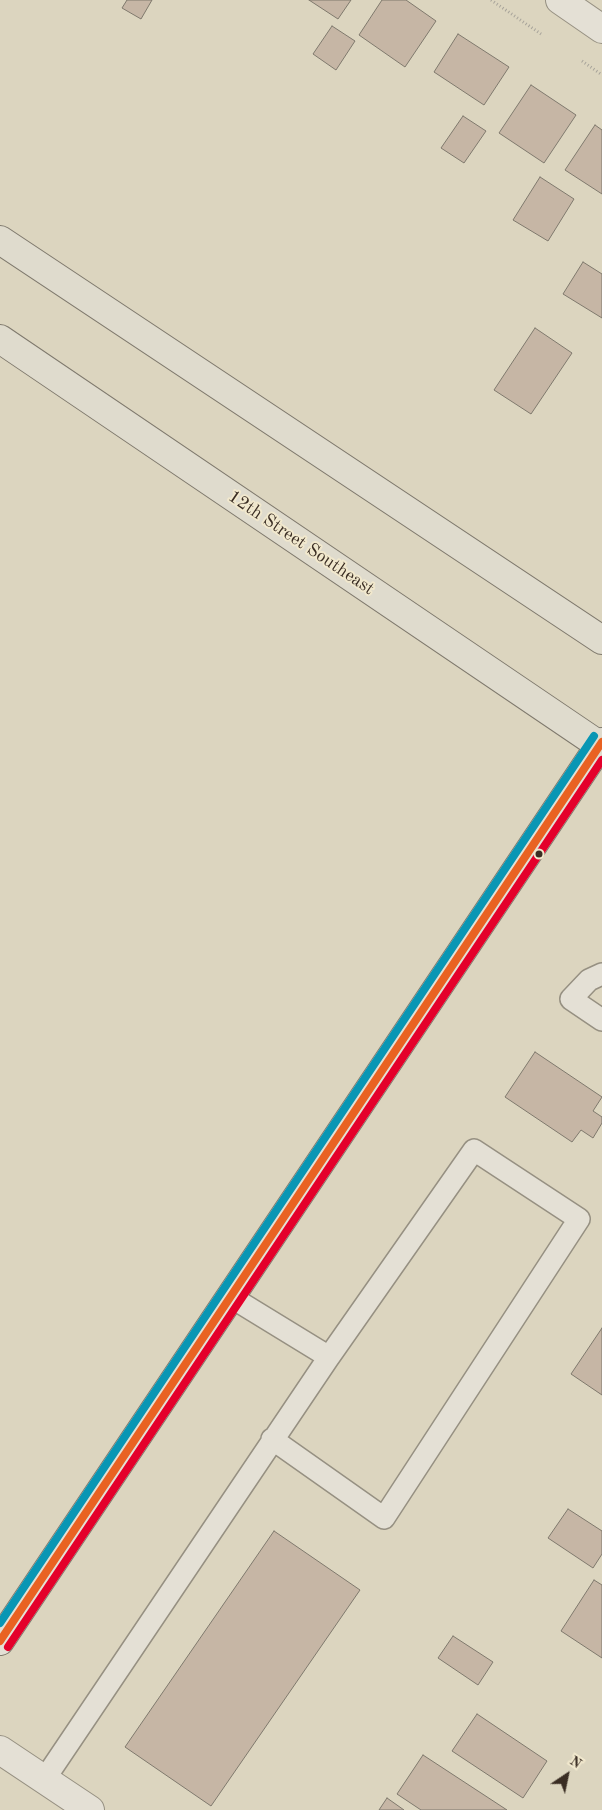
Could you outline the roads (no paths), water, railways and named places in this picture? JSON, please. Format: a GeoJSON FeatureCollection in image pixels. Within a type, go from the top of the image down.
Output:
{"type":"FeatureCollection","features":[{"type":"Feature","properties":{"kind":"main road"},"geometry":{"type":"LineString","coordinates":[[560,0],[602,29]]}},
{"type":"Feature","properties":{"kind":"main road"},"geometry":{"type":"LineString","coordinates":[[0,240],[602,640]]}},
{"type":"Feature","properties":{"kind":"main road","name":"12th Street Southeast"},"geometry":{"type":"LineString","coordinates":[[0,339],[601,745]]}},
{"type":"Feature","properties":{"kind":"main road"},"geometry":{"type":"LineString","coordinates":[[0,1641],[601,745]]}},
{"type":"Feature","properties":{"kind":"main road"},"geometry":{"type":"LineString","coordinates":[[0,1750],[90,1810]]}},
{"type":"Feature","properties":{"kind":"lane"},"geometry":{"type":"LineString","coordinates":[[602,974],[589,980],[571,999],[602,1020]]}},
{"type":"Feature","properties":{"kind":"lane"},"geometry":{"type":"LineString","coordinates":[[44,1780],[272,1439],[474,1150],[579,1219],[384,1518],[272,1439]]}},
{"type":"Feature","properties":{"kind":"lane"},"geometry":{"type":"LineString","coordinates":[[230,1296],[329,1357]]}}]}
